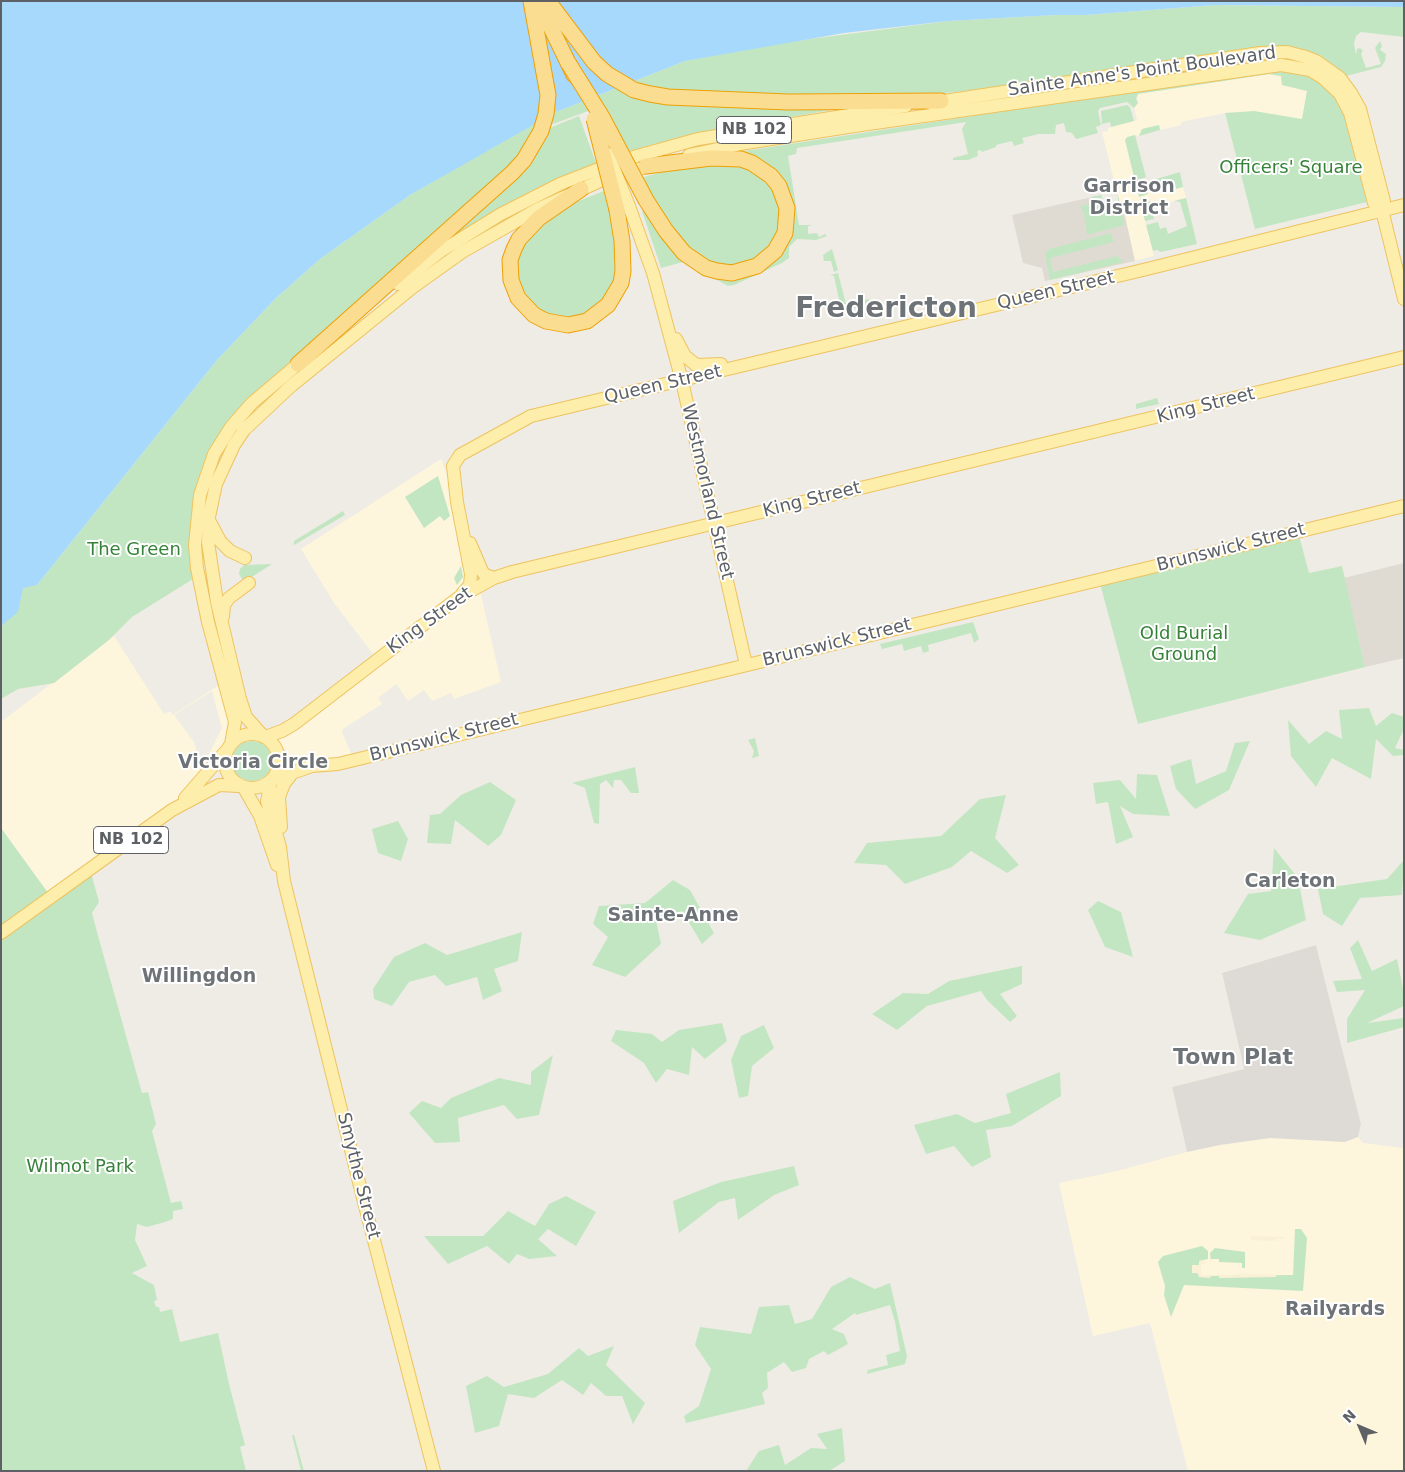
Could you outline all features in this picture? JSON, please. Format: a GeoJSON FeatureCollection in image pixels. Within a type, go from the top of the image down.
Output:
{"type":"FeatureCollection","features":[{"type":"Feature","properties":{"kind":"highway"},"geometry":{"type":"LineString","coordinates":[[298,364],[524,160],[540,131],[546,114],[548,95],[532,1]]}},
{"type":"Feature","properties":{"kind":"highway"},"geometry":{"type":"LineString","coordinates":[[538,1],[594,119],[623,208],[623,271],[620,284],[608,305],[587,321],[568,325],[546,322],[534,315],[518,298],[511,280],[510,260],[519,239],[539,218],[581,189]]}},
{"type":"Feature","properties":{"kind":"highway"},"geometry":{"type":"LineString","coordinates":[[548,1],[594,62],[618,82],[634,90],[650,94],[717,100],[874,103],[941,101]]}},
{"type":"Feature","properties":{"kind":"highway"},"geometry":{"type":"LineString","coordinates":[[569,64],[602,117],[646,200],[666,231],[684,253],[706,268],[732,273],[757,266],[775,251],[785,232],[787,208],[779,186],[771,176],[752,163],[742,159],[711,158],[646,166]]}},
{"type":"Feature","properties":{"kind":"main road","name":"Sainte Anne's Point Boulevard"},"geometry":{"type":"LineString","coordinates":[[228,747],[235,722],[233,690],[208,542],[209,517],[216,484],[234,445],[244,430],[271,403],[449,260],[513,222],[581,189],[646,166],[746,143],[1263,66],[1281,65],[1310,70],[1323,78],[1340,94],[1350,113],[1374,203],[1382,210],[1384,201],[1363,118],[1351,92],[1340,78],[1316,61],[1287,52],[1260,53],[698,139],[619,161],[560,184],[501,214],[441,251],[298,364],[252,403],[231,427],[214,454],[200,495],[195,545],[197,568],[208,622],[233,690],[246,717],[264,737]]}},
{"type":"Feature","properties":{"kind":"main road"},"geometry":{"type":"LineString","coordinates":[[1380,188],[1404,199]]}},
{"type":"Feature","properties":{"kind":"main road","name":"Queen Street"},"geometry":{"type":"LineString","coordinates":[[462,522],[452,472],[456,460],[465,452],[531,416],[1147,270],[1404,205]]}},
{"type":"Feature","properties":{"kind":"main road","name":"Westmorland Street"},"geometry":{"type":"LineString","coordinates":[[623,208],[653,273],[667,323],[682,381],[746,665]]}},
{"type":"Feature","properties":{"kind":"main road","name":"NB 102"},"geometry":{"type":"LineString","coordinates":[[1382,210],[1404,299]]}},
{"type":"Feature","properties":{"kind":"main road"},"geometry":{"type":"LineString","coordinates":[[667,323],[685,356],[696,365],[725,363],[746,366]]}},
{"type":"Feature","properties":{"kind":"main road","name":"King Street"},"geometry":{"type":"LineString","coordinates":[[264,737],[282,731],[294,724],[456,599],[494,578],[714,523],[1404,358]]}},
{"type":"Feature","properties":{"kind":"main road","name":"Brunswick Street"},"geometry":{"type":"LineString","coordinates":[[271,781],[312,766],[338,764],[1404,506]]}},
{"type":"Feature","properties":{"kind":"main road"},"geometry":{"type":"LineString","coordinates":[[209,517],[220,541],[230,551],[245,558]]}},
{"type":"Feature","properties":{"kind":"main road"},"geometry":{"type":"LineString","coordinates":[[456,599],[468,588],[471,574],[462,522]]}},
{"type":"Feature","properties":{"kind":"main road"},"geometry":{"type":"LineString","coordinates":[[462,522],[482,571],[485,575],[494,578]]}},
{"type":"Feature","properties":{"kind":"main road"},"geometry":{"type":"LineString","coordinates":[[471,574],[479,586]]}},
{"type":"Feature","properties":{"kind":"main road"},"geometry":{"type":"LineString","coordinates":[[222,622],[224,605],[229,598],[249,583]]}},
{"type":"Feature","properties":{"kind":"main road"},"geometry":{"type":"LineString","coordinates":[[246,734],[264,737],[276,748],[279,757],[279,767],[271,781],[258,788],[241,787],[228,775],[225,767],[228,747],[246,734]]}},
{"type":"Feature","properties":{"kind":"main road","name":"NB 102"},"geometry":{"type":"LineString","coordinates":[[172,810],[194,789],[228,747]]}},
{"type":"Feature","properties":{"kind":"main road"},"geometry":{"type":"LineString","coordinates":[[284,881],[287,856],[278,804],[280,791],[293,772]]}},
{"type":"Feature","properties":{"kind":"main road","name":"Smythe Street"},"geometry":{"type":"LineString","coordinates":[[271,781],[268,801],[280,847],[284,881]]}},
{"type":"Feature","properties":{"kind":"main road","name":"NB 102"},"geometry":{"type":"LineString","coordinates":[[1,933],[172,810],[219,785],[241,787]]}},
{"type":"Feature","properties":{"kind":"main road","name":"Smythe Street"},"geometry":{"type":"LineString","coordinates":[[241,787],[260,816],[284,881],[364,1202],[434,1471]]}},
{"type":"Feature","properties":{"kind":"shaded area"},"geometry":{"type":"Polygon","coordinates":[[[1269,74],[1281,76],[1282,85],[1307,91],[1302,119],[1237,157],[1225,113],[1181,122],[1181,125],[1160,130],[1159,125],[1142,129],[1139,136],[1134,135],[1125,140],[1139,196],[1146,188],[1174,181],[1176,188],[1183,187],[1186,198],[1151,207],[1141,204],[1154,256],[1125,263],[1117,256],[1122,213],[1102,132],[1108,131],[1108,128],[1137,120],[1134,108],[1138,103],[1137,94],[1269,74]]]}},
{"type":"Feature","properties":{"kind":"shaded area"},"geometry":{"type":"Polygon","coordinates":[[[1101,195],[1105,211],[1123,207],[1135,261],[1045,281],[1042,268],[1023,263],[1012,215],[1101,195]]]}},
{"type":"Feature","properties":{"kind":"shaded area"},"geometry":{"type":"Polygon","coordinates":[[[441,459],[457,502],[471,574],[479,586],[501,682],[454,699],[451,693],[432,701],[424,690],[408,701],[396,684],[378,698],[382,704],[343,729],[342,732],[354,760],[283,771],[284,758],[281,746],[275,738],[377,659],[334,603],[301,549],[441,459]]]}},
{"type":"Feature","properties":{"kind":"shaded area"},"geometry":{"type":"Polygon","coordinates":[[[1404,563],[1404,658],[1365,667],[1344,578],[1404,563]]]}},
{"type":"Feature","properties":{"kind":"shaded area"},"geometry":{"type":"Polygon","coordinates":[[[114,636],[164,714],[170,711],[173,715],[225,681],[234,734],[194,789],[50,897],[1,828],[1,722],[114,636]],[[212,691],[174,715],[194,742],[197,752],[205,762],[222,728],[212,691]]]}},
{"type":"Feature","properties":{"kind":"shaded area"},"geometry":{"type":"Polygon","coordinates":[[[1316,945],[1361,1124],[1358,1137],[1363,1143],[1404,1148],[1404,1471],[1188,1471],[1150,1323],[1093,1336],[1059,1183],[1113,1172],[1187,1152],[1172,1087],[1244,1069],[1222,973],[1316,945]]]}},
{"type":"Feature","properties":{"kind":"shaded area"},"geometry":{"type":"Polygon","coordinates":[[[1316,945],[1361,1124],[1358,1137],[1345,1142],[1270,1138],[1187,1152],[1172,1087],[1244,1069],[1222,973],[1316,945]]]}},
{"type":"Feature","properties":{"kind":"green space","name":"The Green"},"geometry":{"type":"Polygon","coordinates":[[[1215,5],[1404,7],[1404,37],[1361,32],[1356,36],[1354,44],[1356,55],[1357,49],[1360,48],[1363,51],[1361,54],[1366,68],[1381,64],[1375,48],[1380,41],[1382,46],[1380,50],[1386,54],[1385,61],[1381,67],[1346,76],[1319,56],[1309,52],[893,99],[684,136],[626,152],[602,106],[542,128],[518,158],[239,408],[218,435],[202,468],[195,490],[190,531],[193,579],[132,617],[109,640],[54,683],[18,689],[1,699],[1,599],[14,586],[37,585],[217,360],[276,298],[320,259],[410,195],[504,140],[556,112],[685,61],[779,43],[948,21],[1086,15],[1215,5]]]}},
{"type":"Feature","properties":{"kind":"green space","name":"Officers' Square"},"geometry":{"type":"Polygon","coordinates":[[[1273,70],[1303,73],[1314,78],[1335,96],[1344,116],[1367,202],[1255,229],[1225,113],[1254,111],[1302,119],[1307,91],[1282,85],[1281,76],[1269,74],[1138,94],[1136,99],[1138,103],[1134,108],[1127,102],[1100,108],[1098,111],[1101,125],[1096,127],[1098,133],[1076,139],[1072,133],[1066,132],[1064,123],[1056,125],[1055,134],[1039,134],[1022,138],[1024,143],[1014,146],[1012,141],[996,145],[996,147],[982,152],[981,150],[977,151],[978,156],[968,160],[953,160],[953,158],[968,154],[962,129],[966,122],[797,148],[796,154],[788,156],[799,225],[813,225],[808,226],[808,234],[817,233],[819,237],[825,234],[827,236],[816,240],[797,239],[789,247],[789,258],[734,285],[728,286],[683,262],[661,268],[642,211],[647,209],[697,267],[766,265],[791,205],[745,156],[744,151],[1273,70]]]}},
{"type":"Feature","properties":{"kind":"green space"},"geometry":{"type":"Polygon","coordinates":[[[1127,105],[1130,107],[1134,121],[1111,127],[1110,122],[1102,124],[1101,111],[1127,105]]]}},
{"type":"Feature","properties":{"kind":"green space"},"geometry":{"type":"Polygon","coordinates":[[[579,116],[596,163],[512,201],[435,248],[552,127],[579,116]]]}},
{"type":"Feature","properties":{"kind":"green space"},"geometry":{"type":"Polygon","coordinates":[[[1159,125],[1160,130],[1139,136],[1142,129],[1159,125]]]}},
{"type":"Feature","properties":{"kind":"green space"},"geometry":{"type":"Polygon","coordinates":[[[1135,135],[1146,177],[1135,181],[1125,140],[1127,137],[1135,135]]]}},
{"type":"Feature","properties":{"kind":"green space"},"geometry":{"type":"Polygon","coordinates":[[[693,164],[741,164],[774,186],[783,219],[769,251],[735,269],[712,265],[684,247],[640,178],[693,164]]]}},
{"type":"Feature","properties":{"kind":"green space"},"geometry":{"type":"Polygon","coordinates":[[[1180,172],[1183,187],[1176,189],[1174,181],[1147,188],[1148,194],[1139,197],[1136,185],[1180,172]]]}},
{"type":"Feature","properties":{"kind":"green space"},"geometry":{"type":"Polygon","coordinates":[[[604,191],[620,260],[610,295],[578,319],[542,315],[520,292],[515,265],[529,233],[568,205],[604,191]]]}},
{"type":"Feature","properties":{"kind":"green space"},"geometry":{"type":"Polygon","coordinates":[[[1117,191],[1125,225],[1087,235],[1084,214],[1080,206],[1092,203],[1091,197],[1101,195],[1105,211],[1119,208],[1117,191]]]}},
{"type":"Feature","properties":{"kind":"green space"},"geometry":{"type":"Polygon","coordinates":[[[1186,198],[1197,244],[1161,252],[1153,251],[1146,225],[1158,222],[1160,229],[1166,227],[1168,234],[1187,226],[1180,202],[1174,201],[1186,198]]]}},
{"type":"Feature","properties":{"kind":"green space"},"geometry":{"type":"Polygon","coordinates":[[[1150,201],[1156,215],[1153,215],[1154,219],[1145,221],[1141,204],[1150,201]]]}},
{"type":"Feature","properties":{"kind":"green space"},"geometry":{"type":"Polygon","coordinates":[[[1111,233],[1114,242],[1050,258],[1053,272],[1117,256],[1124,262],[1050,280],[1045,254],[1049,249],[1111,233]]]}},
{"type":"Feature","properties":{"kind":"green space"},"geometry":{"type":"Polygon","coordinates":[[[832,249],[838,270],[834,272],[831,261],[824,261],[823,255],[832,249]]]}},
{"type":"Feature","properties":{"kind":"green space"},"geometry":{"type":"Polygon","coordinates":[[[838,273],[847,308],[841,309],[834,276],[830,275],[838,273]]]}},
{"type":"Feature","properties":{"kind":"green space"},"geometry":{"type":"Polygon","coordinates":[[[869,299],[870,305],[864,306],[860,303],[856,308],[851,309],[849,303],[869,299]]]}},
{"type":"Feature","properties":{"kind":"green space"},"geometry":{"type":"Polygon","coordinates":[[[1157,398],[1159,404],[1136,409],[1136,404],[1157,398]]]}},
{"type":"Feature","properties":{"kind":"green space"},"geometry":{"type":"Polygon","coordinates":[[[438,476],[450,516],[444,521],[440,516],[424,528],[405,497],[438,476]]]}},
{"type":"Feature","properties":{"kind":"green space"},"geometry":{"type":"Polygon","coordinates":[[[343,511],[345,515],[294,545],[294,541],[343,511]]]}},
{"type":"Feature","properties":{"kind":"green space","name":"Old Burial Ground"},"geometry":{"type":"Polygon","coordinates":[[[1298,532],[1309,573],[1342,566],[1365,667],[1138,724],[1099,580],[1298,532]]]}},
{"type":"Feature","properties":{"kind":"green space"},"geometry":{"type":"Polygon","coordinates":[[[272,564],[247,580],[242,579],[239,574],[240,569],[244,565],[272,564]]]}},
{"type":"Feature","properties":{"kind":"green space"},"geometry":{"type":"Polygon","coordinates":[[[461,566],[463,577],[457,585],[454,578],[461,566]]]}},
{"type":"Feature","properties":{"kind":"green space"},"geometry":{"type":"Polygon","coordinates":[[[973,622],[979,639],[974,643],[971,633],[928,645],[929,651],[923,653],[921,646],[904,651],[902,644],[882,649],[880,644],[973,622]]]}},
{"type":"Feature","properties":{"kind":"green space"},"geometry":{"type":"Polygon","coordinates":[[[1369,708],[1376,726],[1392,713],[1404,717],[1404,729],[1395,748],[1404,750],[1404,755],[1393,756],[1376,739],[1371,779],[1332,758],[1316,787],[1291,756],[1288,720],[1309,744],[1326,731],[1342,739],[1339,710],[1369,708]]]}},
{"type":"Feature","properties":{"kind":"green space"},"geometry":{"type":"Polygon","coordinates":[[[755,738],[759,756],[752,758],[754,751],[748,740],[755,738]]]}},
{"type":"Feature","properties":{"kind":"green space"},"geometry":{"type":"Polygon","coordinates":[[[256,741],[263,744],[269,750],[272,761],[271,769],[263,778],[256,781],[248,781],[241,778],[233,769],[232,757],[235,750],[244,742],[256,741]]]}},
{"type":"Feature","properties":{"kind":"green space"},"geometry":{"type":"Polygon","coordinates":[[[1250,741],[1229,790],[1195,809],[1176,789],[1170,766],[1191,759],[1196,784],[1226,771],[1235,743],[1250,741]]]}},
{"type":"Feature","properties":{"kind":"green space"},"geometry":{"type":"Polygon","coordinates":[[[635,767],[639,793],[631,793],[621,780],[614,780],[613,788],[606,780],[600,784],[599,824],[594,823],[585,788],[572,783],[635,767]]]}},
{"type":"Feature","properties":{"kind":"green space"},"geometry":{"type":"Polygon","coordinates":[[[1137,774],[1157,775],[1170,816],[1133,814],[1120,806],[1133,837],[1116,844],[1108,802],[1096,804],[1093,783],[1120,780],[1136,799],[1137,774]]]}},
{"type":"Feature","properties":{"kind":"green space"},"geometry":{"type":"Polygon","coordinates":[[[490,782],[516,800],[501,835],[488,846],[455,820],[451,844],[427,843],[430,815],[440,814],[461,795],[490,782]]]}},
{"type":"Feature","properties":{"kind":"green space"},"geometry":{"type":"Polygon","coordinates":[[[1006,795],[995,838],[1019,865],[1007,873],[971,851],[952,867],[905,884],[886,865],[854,863],[867,843],[941,836],[980,799],[1006,795]]]}},
{"type":"Feature","properties":{"kind":"green space"},"geometry":{"type":"Polygon","coordinates":[[[398,821],[408,839],[401,861],[378,853],[372,829],[398,821]]]}},
{"type":"Feature","properties":{"kind":"green space","name":"Wilmot Park"},"geometry":{"type":"Polygon","coordinates":[[[1,828],[51,897],[90,869],[99,902],[92,913],[142,1093],[148,1092],[156,1124],[152,1131],[171,1203],[181,1201],[183,1209],[173,1211],[173,1219],[165,1222],[147,1227],[137,1224],[135,1240],[147,1266],[132,1273],[154,1285],[157,1300],[154,1301],[156,1307],[159,1307],[160,1312],[172,1309],[180,1342],[218,1333],[245,1445],[240,1447],[246,1471],[1,1471],[1,828]]]}},
{"type":"Feature","properties":{"kind":"green space"},"geometry":{"type":"Polygon","coordinates":[[[1274,848],[1298,878],[1306,920],[1260,940],[1224,933],[1248,894],[1271,891],[1274,848]]]}},
{"type":"Feature","properties":{"kind":"green space"},"geometry":{"type":"Polygon","coordinates":[[[1404,860],[1402,895],[1360,898],[1342,926],[1323,914],[1318,889],[1387,879],[1404,860]]]}},
{"type":"Feature","properties":{"kind":"green space"},"geometry":{"type":"Polygon","coordinates":[[[673,880],[690,890],[714,933],[702,944],[682,911],[656,920],[661,944],[625,977],[592,965],[608,937],[593,924],[599,906],[645,903],[673,880]]]}},
{"type":"Feature","properties":{"kind":"green space"},"geometry":{"type":"Polygon","coordinates":[[[1098,901],[1121,912],[1133,957],[1105,947],[1088,910],[1098,901]]]}},
{"type":"Feature","properties":{"kind":"green space"},"geometry":{"type":"Polygon","coordinates":[[[522,932],[518,961],[494,969],[502,991],[483,1000],[477,977],[446,986],[435,975],[409,982],[392,1006],[374,999],[373,989],[394,957],[425,943],[447,955],[522,932]]]}},
{"type":"Feature","properties":{"kind":"green space"},"geometry":{"type":"Polygon","coordinates":[[[1358,940],[1372,971],[1397,959],[1404,993],[1404,1006],[1367,1023],[1404,1018],[1404,1027],[1347,1043],[1347,1019],[1365,990],[1337,992],[1333,981],[1362,979],[1350,948],[1358,940]]]}},
{"type":"Feature","properties":{"kind":"green space"},"geometry":{"type":"Polygon","coordinates":[[[1022,966],[1022,984],[1000,994],[1017,1016],[1010,1022],[987,1000],[981,991],[927,1006],[897,1030],[872,1014],[903,993],[928,994],[949,981],[1022,966]]]}},
{"type":"Feature","properties":{"kind":"green space"},"geometry":{"type":"Polygon","coordinates":[[[722,1023],[727,1041],[705,1059],[692,1047],[689,1075],[667,1069],[656,1083],[644,1063],[611,1041],[616,1030],[652,1034],[662,1042],[679,1030],[722,1023]]]}},
{"type":"Feature","properties":{"kind":"green space"},"geometry":{"type":"Polygon","coordinates":[[[764,1025],[774,1048],[752,1066],[748,1096],[739,1098],[731,1060],[741,1036],[764,1025]]]}},
{"type":"Feature","properties":{"kind":"green space"},"geometry":{"type":"Polygon","coordinates":[[[553,1055],[539,1115],[517,1119],[504,1105],[458,1118],[460,1142],[435,1143],[409,1113],[422,1101],[441,1108],[451,1098],[499,1078],[531,1085],[531,1072],[553,1055]]]}},
{"type":"Feature","properties":{"kind":"green space"},"geometry":{"type":"Polygon","coordinates":[[[1060,1072],[1061,1096],[1012,1126],[986,1130],[991,1157],[972,1167],[954,1146],[926,1154],[914,1125],[957,1114],[975,1123],[1011,1113],[1006,1094],[1060,1072]]]}},
{"type":"Feature","properties":{"kind":"green space"},"geometry":{"type":"Polygon","coordinates":[[[794,1166],[799,1185],[774,1195],[738,1220],[735,1198],[719,1202],[679,1233],[673,1201],[721,1182],[794,1166]]]}},
{"type":"Feature","properties":{"kind":"green space"},"geometry":{"type":"Polygon","coordinates":[[[566,1196],[596,1212],[576,1246],[548,1229],[538,1239],[557,1256],[529,1259],[517,1254],[509,1264],[487,1246],[448,1264],[424,1236],[483,1236],[508,1211],[535,1226],[549,1204],[566,1196]]]}},
{"type":"Feature","properties":{"kind":"green space"},"geometry":{"type":"Polygon","coordinates":[[[1295,1229],[1301,1229],[1307,1238],[1303,1291],[1184,1285],[1171,1317],[1164,1295],[1165,1286],[1158,1262],[1163,1256],[1202,1246],[1208,1251],[1208,1259],[1199,1261],[1199,1265],[1193,1265],[1199,1276],[1293,1275],[1295,1229]]]}},
{"type":"Feature","properties":{"kind":"green space"},"geometry":{"type":"Polygon","coordinates":[[[1215,1248],[1245,1252],[1245,1268],[1242,1268],[1242,1263],[1219,1262],[1219,1259],[1211,1259],[1211,1262],[1210,1253],[1215,1248]]]}},
{"type":"Feature","properties":{"kind":"green space"},"geometry":{"type":"Polygon","coordinates":[[[850,1277],[875,1289],[890,1283],[907,1356],[905,1364],[867,1374],[868,1370],[888,1365],[886,1355],[900,1351],[895,1322],[890,1305],[856,1315],[855,1313],[832,1329],[844,1334],[848,1344],[828,1355],[824,1351],[809,1359],[806,1368],[792,1372],[784,1362],[767,1373],[768,1388],[762,1393],[765,1404],[686,1423],[684,1416],[699,1406],[711,1369],[695,1345],[700,1327],[751,1334],[759,1307],[789,1305],[795,1324],[812,1319],[831,1287],[850,1277]]]}},
{"type":"Feature","properties":{"kind":"green space"},"geometry":{"type":"Polygon","coordinates":[[[614,1346],[606,1365],[645,1403],[633,1424],[622,1396],[606,1396],[591,1383],[583,1395],[562,1380],[534,1398],[508,1394],[499,1426],[475,1433],[466,1386],[487,1376],[504,1387],[548,1374],[579,1348],[588,1356],[614,1346]]]}},
{"type":"Feature","properties":{"kind":"green space"},"geometry":{"type":"Polygon","coordinates":[[[842,1428],[845,1461],[829,1471],[746,1471],[759,1451],[779,1445],[785,1465],[811,1448],[827,1449],[817,1434],[842,1428]]]}},
{"type":"Feature","properties":{"kind":"green space"},"geometry":{"type":"Polygon","coordinates":[[[292,1435],[294,1435],[304,1471],[301,1471],[292,1435]]]}},
{"type":"Feature","properties":{"kind":"sand"},"geometry":{"type":"Polygon","coordinates":[[[1251,1236],[1284,1237],[1286,1239],[1278,1238],[1277,1241],[1251,1240],[1251,1236]]]}},
{"type":"Feature","properties":{"kind":"sand"},"geometry":{"type":"Polygon","coordinates":[[[1199,1261],[1205,1261],[1205,1264],[1201,1264],[1201,1275],[1211,1275],[1210,1278],[1199,1277],[1198,1273],[1192,1273],[1192,1265],[1199,1265],[1199,1261]]]}},
{"type":"Feature","properties":{"kind":"sand"},"geometry":{"type":"Polygon","coordinates":[[[1241,1273],[1276,1275],[1276,1277],[1219,1278],[1219,1275],[1240,1276],[1241,1273]]]}},
{"type":"Feature","properties":{"kind":"water"},"geometry":{"type":"Polygon","coordinates":[[[1,1],[1404,1],[1404,7],[1215,5],[1086,15],[948,21],[844,33],[685,61],[556,112],[410,195],[320,259],[276,298],[217,360],[37,585],[23,588],[18,612],[1,626],[1,1]]]}},
{"type":"Feature","properties":{"kind":"district","name":"Garrison District"},"geometry":{"type":"Point","coordinates":[1129,198]}},
{"type":"Feature","properties":{"kind":"district","name":"Fredericton"},"geometry":{"type":"Point","coordinates":[886,310]}},
{"type":"Feature","properties":{"kind":"district","name":"Victoria Circle"},"geometry":{"type":"Point","coordinates":[253,763]}},
{"type":"Feature","properties":{"kind":"district","name":"Carleton"},"geometry":{"type":"Point","coordinates":[1290,882]}},
{"type":"Feature","properties":{"kind":"district","name":"Sainte-Anne"},"geometry":{"type":"Point","coordinates":[673,916]}},
{"type":"Feature","properties":{"kind":"district","name":"Willingdon"},"geometry":{"type":"Point","coordinates":[199,977]}},
{"type":"Feature","properties":{"kind":"district","name":"Town Plat"},"geometry":{"type":"Point","coordinates":[1233,1058]}},
{"type":"Feature","properties":{"kind":"district","name":"Railyards"},"geometry":{"type":"Point","coordinates":[1335,1310]}}]}
